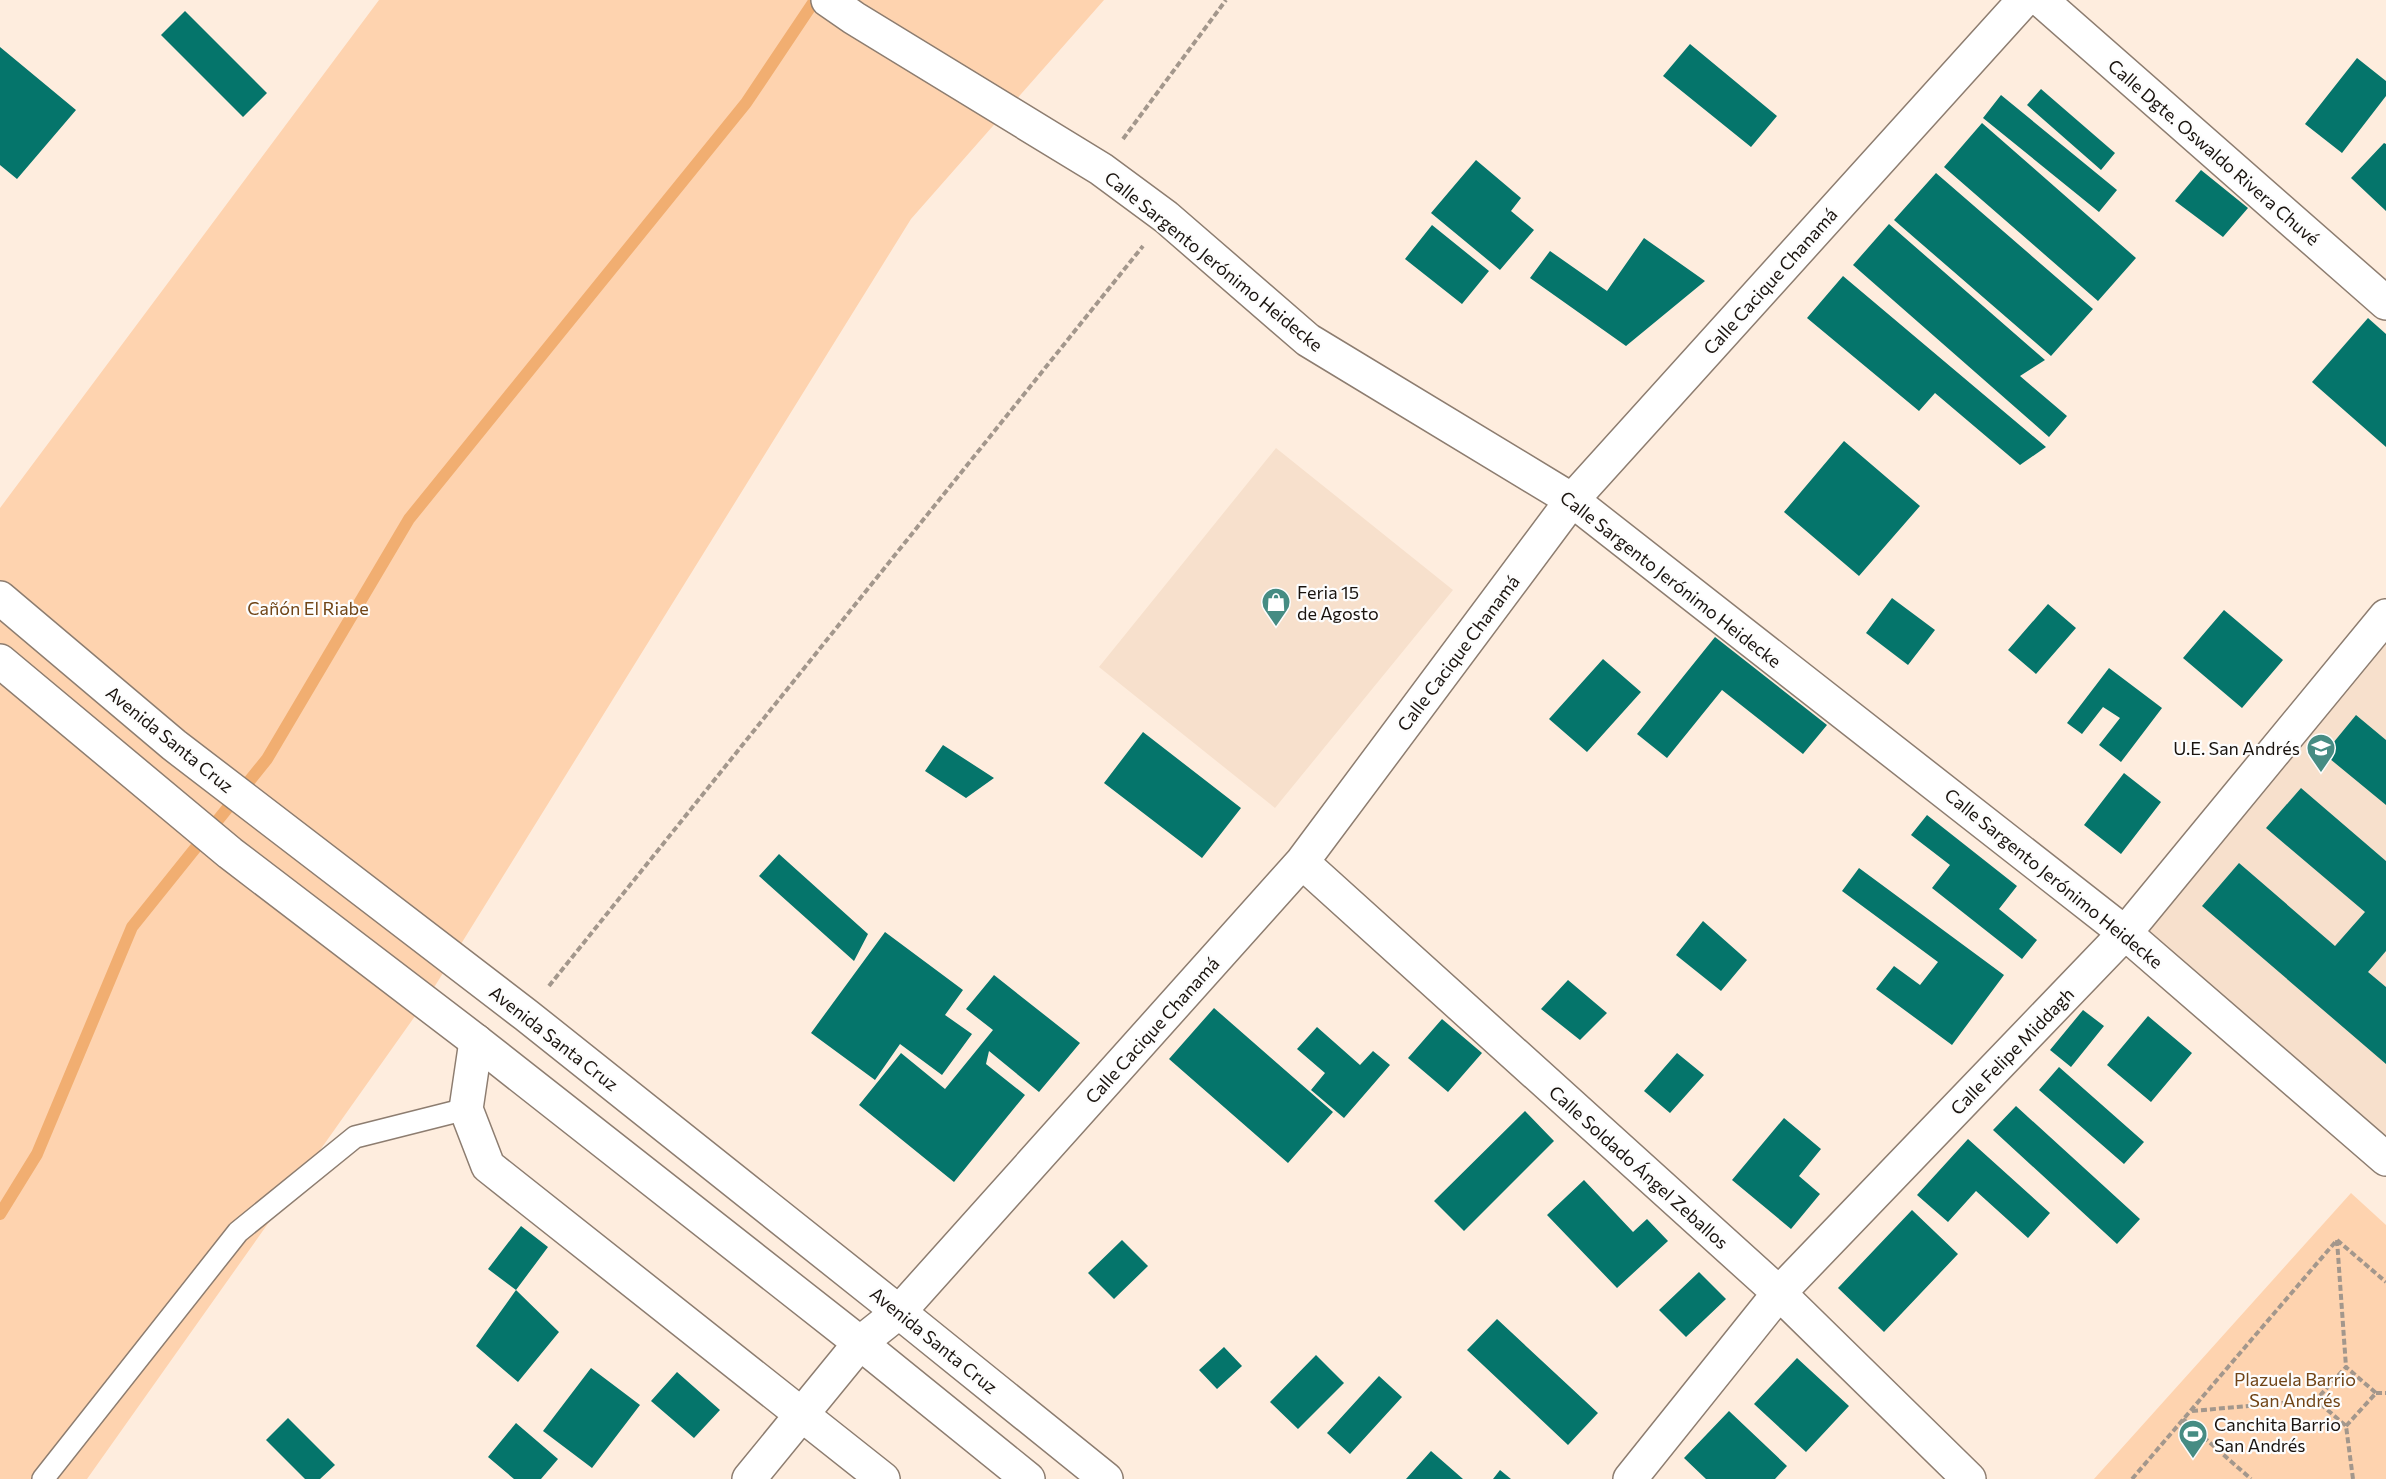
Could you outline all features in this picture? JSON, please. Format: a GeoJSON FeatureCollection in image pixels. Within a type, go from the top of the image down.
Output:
{"type":"FeatureCollection","features":[{"type":"Feature","properties":{"kind":"street","name":"Calle Sargento Jerónimo Heidecke"},"geometry":{"type":"LineString","coordinates":[[828,0],[1101,169],[1166,217],[1308,340],[1572,500],[2126,933],[2386,1159]]}},
{"type":"Feature","properties":{"kind":"street","name":"Calle Cacique Chanamá"},"geometry":{"type":"LineString","coordinates":[[749,1479],[860,1343],[900,1312],[1302,862],[1572,500],[2024,0]]}},
{"type":"Feature","properties":{"kind":"street","name":"Calle Dgte. Oswaldo Rivera Chuvé"},"geometry":{"type":"LineString","coordinates":[[2041,0],[2386,303]]}},
{"type":"Feature","properties":{"kind":"street","name":"Avenida Santa Cruz"},"geometry":{"type":"LineString","coordinates":[[0,598],[174,745],[526,1015],[1106,1479]]}},
{"type":"Feature","properties":{"kind":"street","name":"Calle Felipe Middagh"},"geometry":{"type":"LineString","coordinates":[[1629,1479],[1779,1293],[2126,933],[2386,616]]}},
{"type":"Feature","properties":{"kind":"street"},"geometry":{"type":"LineString","coordinates":[[0,661],[230,853],[476,1041],[860,1343],[1028,1479]]}},
{"type":"Feature","properties":{"kind":"street","name":"Calle Soldado Ángel Zeballos"},"geometry":{"type":"LineString","coordinates":[[1302,862],[1779,1293],[1969,1479]]}},
{"type":"Feature","properties":{"kind":"street"},"geometry":{"type":"LineString","coordinates":[[476,1041],[466,1109],[488,1166],[883,1479]]}},
{"type":"Feature","properties":{"kind":"lane"},"geometry":{"type":"LineString","coordinates":[[43,1479],[238,1232],[355,1137],[466,1109]]}},
{"type":"Feature","properties":{"kind":"path"},"geometry":{"type":"LineString","coordinates":[[1101,169],[1226,0]]}},
{"type":"Feature","properties":{"kind":"path"},"geometry":{"type":"LineString","coordinates":[[526,1015],[1166,217]]}},
{"type":"Feature","properties":{"kind":"path"},"geometry":{"type":"LineString","coordinates":[[2337,1240],[2386,1282]]}},
{"type":"Feature","properties":{"kind":"path"},"geometry":{"type":"LineString","coordinates":[[2337,1240],[2346,1367],[2376,1393],[2386,1393]]}},
{"type":"Feature","properties":{"kind":"path"},"geometry":{"type":"LineString","coordinates":[[2132,1479],[2337,1240]]}},
{"type":"Feature","properties":{"kind":"path"},"geometry":{"type":"LineString","coordinates":[[2191,1411],[2316,1400],[2346,1367]]}},
{"type":"Feature","properties":{"kind":"path"},"geometry":{"type":"LineString","coordinates":[[2346,1426],[2376,1393]]}},
{"type":"Feature","properties":{"kind":"path"},"geometry":{"type":"LineString","coordinates":[[2316,1400],[2346,1426],[2353,1479]]}},
{"type":"Feature","properties":{"kind":"path"},"geometry":{"type":"LineString","coordinates":[[2183,1419],[2251,1479]]}},
{"type":"Feature","properties":{"kind":"shaded area","name":"Feria 15 de Agosto"},"geometry":{"type":"Polygon","coordinates":[[[1276,448],[1453,590],[1275,808],[1099,667],[1276,448]]]}},
{"type":"Feature","properties":{"kind":"shaded area","name":"U.E. San Andrés"},"geometry":{"type":"Polygon","coordinates":[[[2386,616],[2386,1159],[2125,933],[2386,616]]]}},
{"type":"Feature","properties":{"kind":"green space","name":"Cañón El Riabe"},"geometry":{"type":"Polygon","coordinates":[[[379,0],[1104,0],[911,219],[425,1002],[87,1479],[0,1479],[0,508],[379,0]]]}},
{"type":"Feature","properties":{"kind":"green space","name":"Plazuela Barrio San Andrés"},"geometry":{"type":"Polygon","coordinates":[[[2351,1193],[2386,1225],[2386,1479],[2094,1479],[2351,1193]]]}},
{"type":"Feature","properties":{"kind":"building"},"geometry":{"type":"Polygon","coordinates":[[[185,11],[267,93],[243,117],[161,35],[185,11]]]}},
{"type":"Feature","properties":{"kind":"building"},"geometry":{"type":"Polygon","coordinates":[[[1690,44],[1777,116],[1751,147],[1663,76],[1690,44]]]}},
{"type":"Feature","properties":{"kind":"building"},"geometry":{"type":"Polygon","coordinates":[[[0,47],[76,110],[17,179],[0,165],[0,47]]]}},
{"type":"Feature","properties":{"kind":"building"},"geometry":{"type":"Polygon","coordinates":[[[2357,58],[2386,81],[2386,96],[2342,153],[2305,124],[2357,58]]]}},
{"type":"Feature","properties":{"kind":"building"},"geometry":{"type":"Polygon","coordinates":[[[2041,89],[2115,153],[2101,170],[2027,105],[2041,89]]]}},
{"type":"Feature","properties":{"kind":"building"},"geometry":{"type":"Polygon","coordinates":[[[2001,95],[2117,190],[2099,212],[1983,118],[2001,95]]]}},
{"type":"Feature","properties":{"kind":"building"},"geometry":{"type":"Polygon","coordinates":[[[1982,123],[2136,258],[2098,301],[1944,167],[1982,123]]]}},
{"type":"Feature","properties":{"kind":"building"},"geometry":{"type":"Polygon","coordinates":[[[2384,143],[2386,144],[2386,211],[2351,178],[2384,143]]]}},
{"type":"Feature","properties":{"kind":"building"},"geometry":{"type":"Polygon","coordinates":[[[1476,160],[1521,198],[1511,211],[1534,230],[1500,270],[1431,213],[1476,160]]]}},
{"type":"Feature","properties":{"kind":"building"},"geometry":{"type":"Polygon","coordinates":[[[2201,170],[2248,208],[2223,237],[2175,201],[2201,170]]]}},
{"type":"Feature","properties":{"kind":"building"},"geometry":{"type":"Polygon","coordinates":[[[1936,173],[2093,309],[2051,356],[1894,220],[1936,173]]]}},
{"type":"Feature","properties":{"kind":"building"},"geometry":{"type":"Polygon","coordinates":[[[1889,224],[2045,360],[2020,376],[2067,416],[2049,437],[1853,265],[1889,224]]]}},
{"type":"Feature","properties":{"kind":"building"},"geometry":{"type":"Polygon","coordinates":[[[1432,225],[1489,271],[1462,304],[1405,259],[1432,225]]]}},
{"type":"Feature","properties":{"kind":"building"},"geometry":{"type":"Polygon","coordinates":[[[1644,238],[1705,281],[1626,346],[1530,278],[1550,251],[1607,291],[1644,238]]]}},
{"type":"Feature","properties":{"kind":"building"},"geometry":{"type":"Polygon","coordinates":[[[1843,276],[2046,447],[2020,465],[1935,393],[1919,411],[1807,318],[1843,276]]]}},
{"type":"Feature","properties":{"kind":"building"},"geometry":{"type":"Polygon","coordinates":[[[2368,318],[2386,334],[2386,447],[2312,382],[2368,318]]]}},
{"type":"Feature","properties":{"kind":"building"},"geometry":{"type":"Polygon","coordinates":[[[1844,441],[1920,506],[1859,576],[1784,512],[1844,441]]]}},
{"type":"Feature","properties":{"kind":"building"},"geometry":{"type":"Polygon","coordinates":[[[1892,598],[1935,630],[1908,665],[1866,633],[1892,598]]]}},
{"type":"Feature","properties":{"kind":"building"},"geometry":{"type":"Polygon","coordinates":[[[2048,604],[2076,628],[2036,674],[2008,650],[2048,604]]]}},
{"type":"Feature","properties":{"kind":"building"},"geometry":{"type":"Polygon","coordinates":[[[2224,610],[2283,660],[2242,708],[2183,658],[2224,610]]]}},
{"type":"Feature","properties":{"kind":"building"},"geometry":{"type":"Polygon","coordinates":[[[1715,637],[1827,725],[1803,754],[1722,690],[1667,758],[1637,734],[1715,637]]]}},
{"type":"Feature","properties":{"kind":"building"},"geometry":{"type":"Polygon","coordinates":[[[1603,659],[1641,692],[1587,752],[1549,719],[1603,659]]]}},
{"type":"Feature","properties":{"kind":"building"},"geometry":{"type":"Polygon","coordinates":[[[2109,668],[2162,708],[2121,762],[2099,745],[2120,718],[2103,707],[2082,734],[2067,723],[2109,668]]]}},
{"type":"Feature","properties":{"kind":"building"},"geometry":{"type":"Polygon","coordinates":[[[2356,715],[2386,740],[2386,805],[2324,754],[2356,715]]]}},
{"type":"Feature","properties":{"kind":"building"},"geometry":{"type":"Polygon","coordinates":[[[1143,732],[1241,808],[1202,858],[1104,783],[1143,732]]]}},
{"type":"Feature","properties":{"kind":"building"},"geometry":{"type":"Polygon","coordinates":[[[943,745],[994,778],[966,798],[925,771],[943,745]]]}},
{"type":"Feature","properties":{"kind":"building"},"geometry":{"type":"Polygon","coordinates":[[[2124,773],[2161,802],[2121,854],[2084,825],[2124,773]]]}},
{"type":"Feature","properties":{"kind":"building"},"geometry":{"type":"Polygon","coordinates":[[[2301,788],[2386,861],[2386,951],[2368,972],[2386,987],[2386,1064],[2202,906],[2239,863],[2335,946],[2365,912],[2266,828],[2301,788]]]}},
{"type":"Feature","properties":{"kind":"building"},"geometry":{"type":"Polygon","coordinates":[[[1927,815],[2017,886],[1999,909],[2037,940],[2022,959],[1932,888],[1950,865],[1911,835],[1927,815]]]}},
{"type":"Feature","properties":{"kind":"building"},"geometry":{"type":"Polygon","coordinates":[[[779,854],[868,934],[854,961],[759,876],[779,854]]]}},
{"type":"Feature","properties":{"kind":"building"},"geometry":{"type":"Polygon","coordinates":[[[1859,868],[2004,975],[1952,1045],[1876,989],[1894,966],[1920,985],[1938,962],[1842,891],[1859,868]]]}},
{"type":"Feature","properties":{"kind":"building"},"geometry":{"type":"Polygon","coordinates":[[[1703,921],[1747,960],[1721,991],[1676,955],[1703,921]]]}},
{"type":"Feature","properties":{"kind":"building"},"geometry":{"type":"Polygon","coordinates":[[[885,932],[963,990],[945,1015],[972,1034],[942,1075],[900,1044],[875,1080],[811,1033],[885,932]]]}},
{"type":"Feature","properties":{"kind":"building"},"geometry":{"type":"Polygon","coordinates":[[[994,975],[1080,1043],[1039,1092],[989,1051],[986,1064],[1025,1095],[954,1182],[859,1105],[901,1053],[945,1089],[993,1030],[966,1009],[994,975]]]}},
{"type":"Feature","properties":{"kind":"building"},"geometry":{"type":"Polygon","coordinates":[[[1568,980],[1607,1013],[1580,1040],[1541,1009],[1568,980]]]}},
{"type":"Feature","properties":{"kind":"building"},"geometry":{"type":"Polygon","coordinates":[[[1214,1008],[1333,1112],[1288,1163],[1169,1059],[1214,1008]]]}},
{"type":"Feature","properties":{"kind":"building"},"geometry":{"type":"Polygon","coordinates":[[[2083,1010],[2104,1026],[2071,1067],[2050,1050],[2083,1010]]]}},
{"type":"Feature","properties":{"kind":"building"},"geometry":{"type":"Polygon","coordinates":[[[2148,1016],[2192,1053],[2151,1102],[2107,1065],[2148,1016]]]}},
{"type":"Feature","properties":{"kind":"building"},"geometry":{"type":"Polygon","coordinates":[[[1442,1019],[1482,1053],[1448,1092],[1408,1058],[1442,1019]]]}},
{"type":"Feature","properties":{"kind":"building"},"geometry":{"type":"Polygon","coordinates":[[[1317,1027],[1360,1065],[1373,1051],[1390,1065],[1344,1118],[1311,1090],[1325,1073],[1297,1049],[1317,1027]]]}},
{"type":"Feature","properties":{"kind":"building"},"geometry":{"type":"Polygon","coordinates":[[[1677,1053],[1704,1075],[1670,1113],[1644,1091],[1677,1053]]]}},
{"type":"Feature","properties":{"kind":"building"},"geometry":{"type":"Polygon","coordinates":[[[2059,1067],[2144,1142],[2124,1164],[2039,1090],[2059,1067]]]}},
{"type":"Feature","properties":{"kind":"building"},"geometry":{"type":"Polygon","coordinates":[[[2016,1106],[2140,1219],[2117,1244],[1993,1130],[2016,1106]]]}},
{"type":"Feature","properties":{"kind":"building"},"geometry":{"type":"Polygon","coordinates":[[[1525,1111],[1554,1141],[1464,1231],[1434,1201],[1525,1111]]]}},
{"type":"Feature","properties":{"kind":"building"},"geometry":{"type":"Polygon","coordinates":[[[1784,1118],[1821,1149],[1799,1176],[1820,1194],[1791,1229],[1732,1180],[1784,1118]]]}},
{"type":"Feature","properties":{"kind":"building"},"geometry":{"type":"Polygon","coordinates":[[[1968,1139],[2050,1213],[2028,1238],[1976,1191],[1948,1222],[1917,1195],[1968,1139]]]}},
{"type":"Feature","properties":{"kind":"building"},"geometry":{"type":"Polygon","coordinates":[[[1584,1180],[1633,1232],[1647,1219],[1668,1241],[1617,1288],[1547,1215],[1584,1180]]]}},
{"type":"Feature","properties":{"kind":"building"},"geometry":{"type":"Polygon","coordinates":[[[1912,1210],[1958,1254],[1884,1332],[1838,1288],[1912,1210]]]}},
{"type":"Feature","properties":{"kind":"building"},"geometry":{"type":"Polygon","coordinates":[[[521,1226],[548,1247],[516,1290],[488,1269],[521,1226]]]}},
{"type":"Feature","properties":{"kind":"building"},"geometry":{"type":"Polygon","coordinates":[[[1122,1240],[1148,1266],[1114,1299],[1088,1273],[1122,1240]]]}},
{"type":"Feature","properties":{"kind":"building"},"geometry":{"type":"Polygon","coordinates":[[[1699,1272],[1726,1299],[1686,1337],[1659,1310],[1699,1272]]]}},
{"type":"Feature","properties":{"kind":"building"},"geometry":{"type":"Polygon","coordinates":[[[516,1290],[559,1332],[518,1382],[476,1346],[516,1290]]]}},
{"type":"Feature","properties":{"kind":"building"},"geometry":{"type":"Polygon","coordinates":[[[1497,1319],[1598,1413],[1568,1445],[1467,1350],[1497,1319]]]}},
{"type":"Feature","properties":{"kind":"building"},"geometry":{"type":"Polygon","coordinates":[[[1224,1347],[1242,1366],[1217,1389],[1199,1370],[1224,1347]]]}},
{"type":"Feature","properties":{"kind":"building"},"geometry":{"type":"Polygon","coordinates":[[[1316,1355],[1344,1383],[1298,1429],[1270,1402],[1316,1355]]]}},
{"type":"Feature","properties":{"kind":"building"},"geometry":{"type":"Polygon","coordinates":[[[1797,1358],[1849,1406],[1806,1452],[1754,1404],[1797,1358]]]}},
{"type":"Feature","properties":{"kind":"building"},"geometry":{"type":"Polygon","coordinates":[[[591,1368],[640,1405],[592,1468],[543,1431],[591,1368]]]}},
{"type":"Feature","properties":{"kind":"building"},"geometry":{"type":"Polygon","coordinates":[[[677,1372],[720,1410],[694,1438],[651,1401],[677,1372]]]}},
{"type":"Feature","properties":{"kind":"building"},"geometry":{"type":"Polygon","coordinates":[[[1379,1376],[1402,1397],[1350,1454],[1327,1433],[1379,1376]]]}},
{"type":"Feature","properties":{"kind":"building"},"geometry":{"type":"Polygon","coordinates":[[[1729,1411],[1787,1466],[1775,1479],[1706,1479],[1684,1458],[1729,1411]]]}},
{"type":"Feature","properties":{"kind":"building"},"geometry":{"type":"Polygon","coordinates":[[[288,1418],[335,1465],[320,1479],[305,1479],[266,1440],[288,1418]]]}},
{"type":"Feature","properties":{"kind":"building"},"geometry":{"type":"Polygon","coordinates":[[[516,1423],[558,1459],[541,1479],[514,1479],[488,1457],[516,1423]]]}},
{"type":"Feature","properties":{"kind":"building"},"geometry":{"type":"Polygon","coordinates":[[[1431,1451],[1463,1479],[1406,1479],[1431,1451]]]}},
{"type":"Feature","properties":{"kind":"building"},"geometry":{"type":"Polygon","coordinates":[[[1500,1470],[1511,1479],[1493,1479],[1500,1470]]]}},
{"type":"Feature","properties":{"kind":"waterway"},"geometry":{"type":"LineString","coordinates":[[0,1214],[37,1154],[132,927],[267,759],[409,519],[746,103],[815,0]]}},
{"type":"Feature","properties":{"kind":"place","name":"Feria 15 de Agosto"},"geometry":{"type":"Point","coordinates":[1276,628]}},
{"type":"Feature","properties":{"kind":"place","name":"U.E. San Andrés"},"geometry":{"type":"Point","coordinates":[2321,774]}},
{"type":"Feature","properties":{"kind":"place","name":"Canchita Barrio San Andrés"},"geometry":{"type":"Point","coordinates":[2193,1460]}}]}
